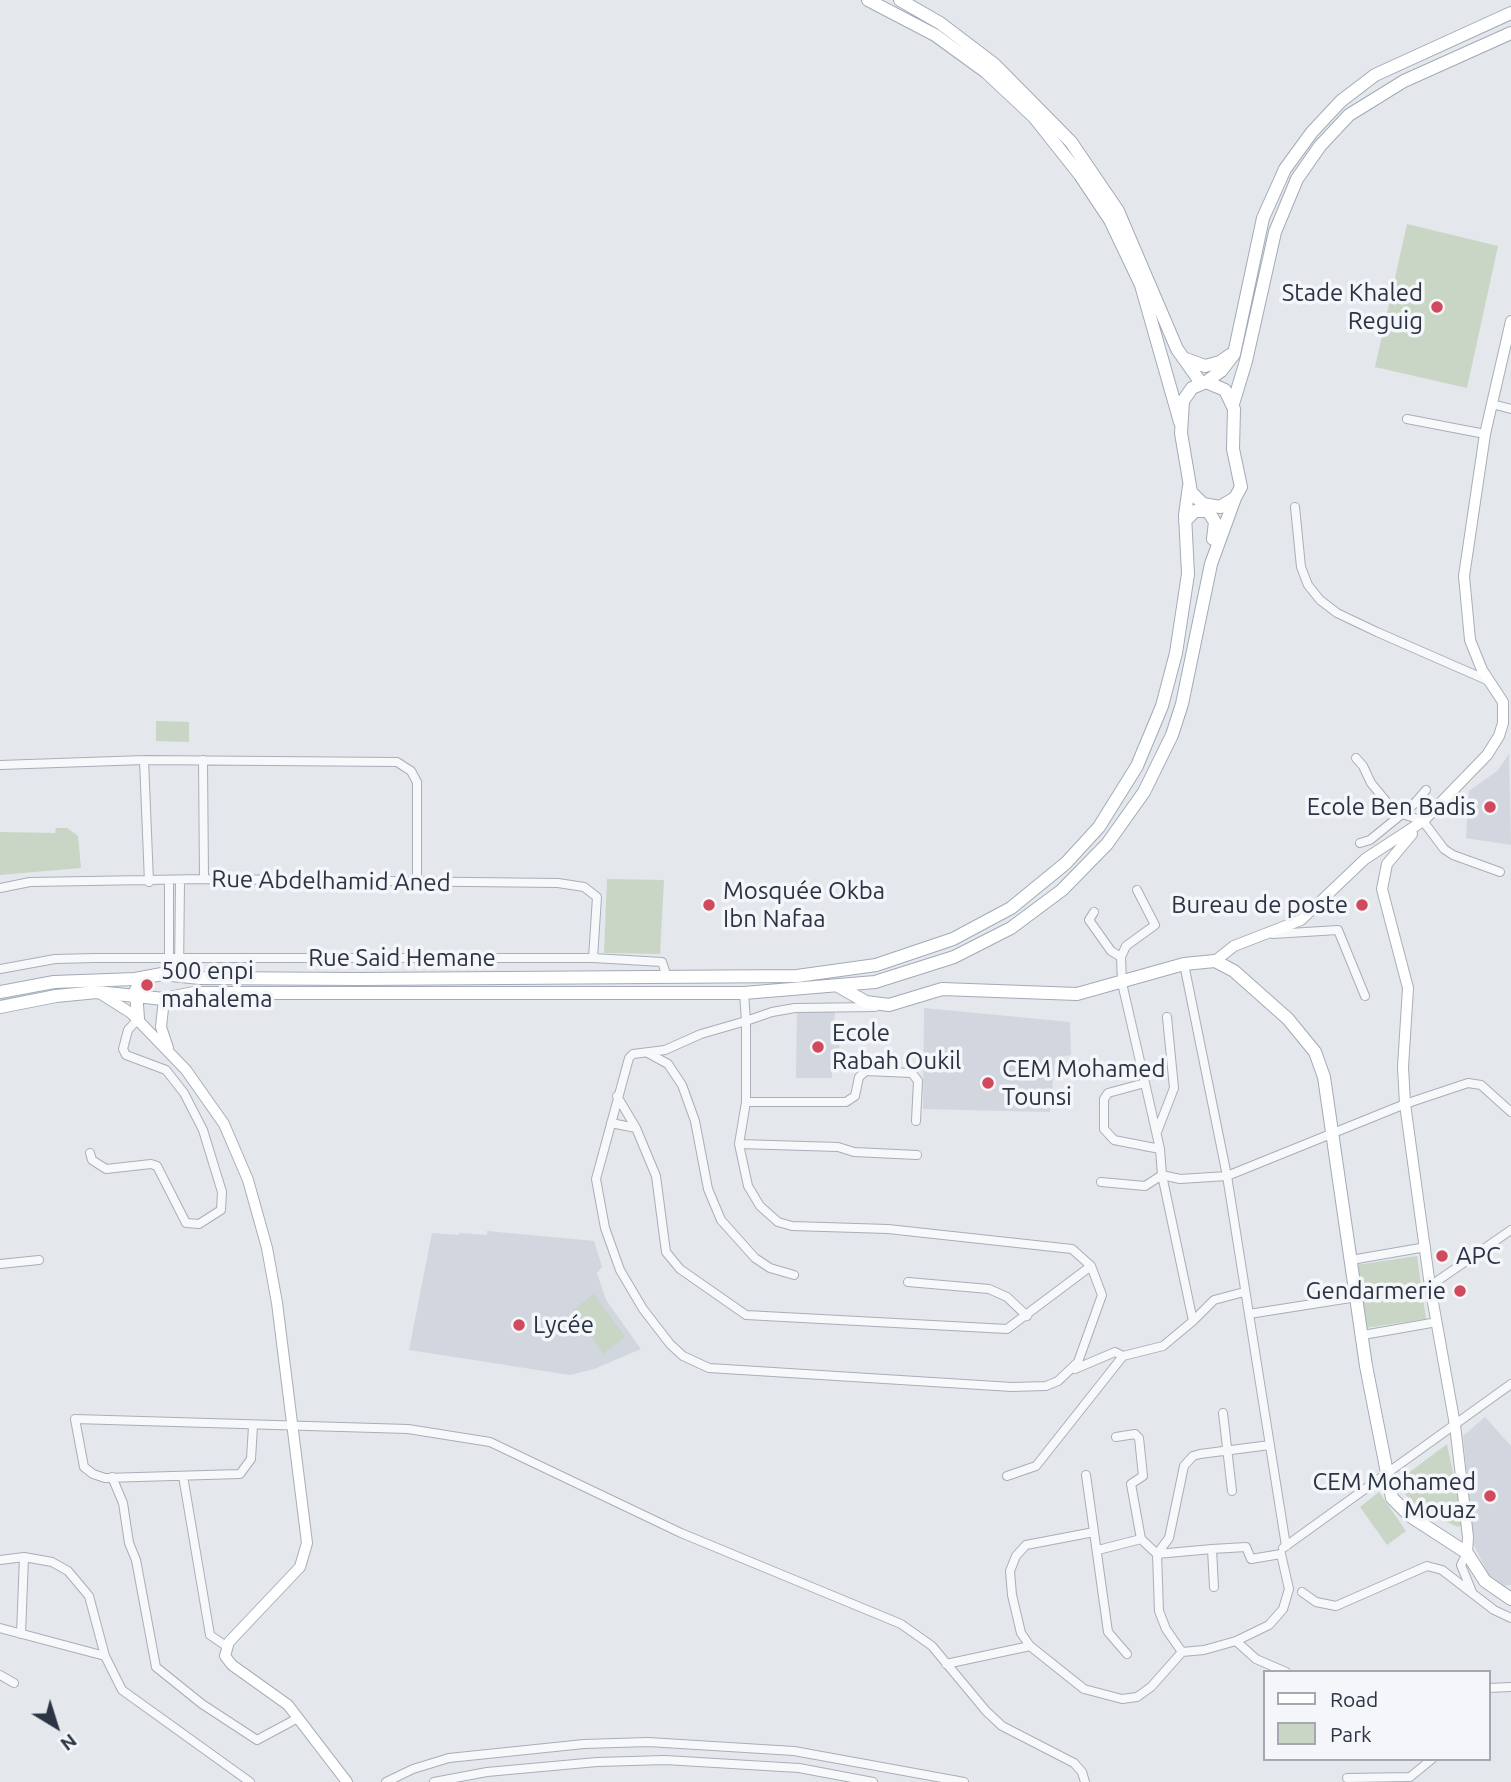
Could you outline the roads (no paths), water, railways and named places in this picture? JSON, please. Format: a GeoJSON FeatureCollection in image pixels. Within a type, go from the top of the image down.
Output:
{"type":"FeatureCollection","features":[{"type":"Feature","properties":{"kind":"main road"},"geometry":{"type":"LineString","coordinates":[[868,0],[916,24],[952,47],[986,72],[1034,117],[1067,157],[1105,211],[1183,358],[1204,383],[1220,386],[1233,404]]}},
{"type":"Feature","properties":{"kind":"main road"},"geometry":{"type":"LineString","coordinates":[[0,992],[54,982],[178,976],[820,975],[906,957],[989,921],[1049,880],[1099,827],[1142,756],[1168,689],[1188,574],[1185,521],[1189,486],[1180,422],[1154,306],[1118,211],[1058,125],[976,49],[900,0]]}},
{"type":"Feature","properties":{"kind":"main road"},"geometry":{"type":"LineString","coordinates":[[1180,422],[1186,396],[1226,366],[1237,346],[1254,252],[1266,209],[1285,169],[1311,132],[1341,101],[1375,75],[1511,13]]}},
{"type":"Feature","properties":{"kind":"main road"},"geometry":{"type":"LineString","coordinates":[[1211,564],[1241,482],[1233,449],[1233,404],[1246,361],[1275,232],[1293,188],[1320,146],[1349,115],[1404,81],[1511,33]]}},
{"type":"Feature","properties":{"kind":"main road"},"geometry":{"type":"LineString","coordinates":[[1467,1553],[1469,1541],[1455,1425],[1430,1286],[1405,1104],[1403,1067],[1408,988],[1382,880],[1391,856],[1487,755],[1499,736],[1504,716],[1503,702],[1489,681],[1468,631],[1464,576],[1485,435],[1511,321]]}},
{"type":"Feature","properties":{"kind":"main road"},"geometry":{"type":"LineString","coordinates":[[1183,358],[1197,365],[1213,365],[1227,358],[1237,346]]}},
{"type":"Feature","properties":{"kind":"main road"},"geometry":{"type":"LineString","coordinates":[[1189,486],[1198,501],[1208,506],[1220,507],[1235,498]]}},
{"type":"Feature","properties":{"kind":"main road"},"geometry":{"type":"LineString","coordinates":[[0,1007],[56,996],[97,992],[164,999],[183,995],[744,993],[875,982],[954,957],[1011,928],[1062,890],[1107,844],[1144,792],[1172,735],[1191,674],[1211,564],[1214,518],[1208,511],[1199,510],[1185,521]]}},
{"type":"Feature","properties":{"kind":"main road"},"geometry":{"type":"LineString","coordinates":[[820,975],[866,1002],[885,1005],[942,989],[1077,994],[1122,984],[1184,964],[1215,961],[1234,946],[1301,920],[1365,859],[1423,821]]}},
{"type":"Feature","properties":{"kind":"main road"},"geometry":{"type":"LineString","coordinates":[[1215,961],[1234,971],[1288,1019],[1315,1052],[1324,1077],[1363,1335],[1392,1498],[1402,1510],[1467,1553],[1485,1581],[1511,1599]]}},
{"type":"Feature","properties":{"kind":"main road"},"geometry":{"type":"LineString","coordinates":[[178,976],[187,988],[183,995]]}},
{"type":"Feature","properties":{"kind":"main road"},"geometry":{"type":"LineString","coordinates":[[138,1019],[137,984],[141,977]]}},
{"type":"Feature","properties":{"kind":"main road"},"geometry":{"type":"LineString","coordinates":[[875,982],[874,997],[885,1005]]}},
{"type":"Feature","properties":{"kind":"main road"},"geometry":{"type":"LineString","coordinates":[[97,992],[118,1002],[169,1051],[224,1124],[248,1180],[267,1248],[306,1552],[294,1574],[226,1646],[228,1661],[285,1703],[348,1782]]}},
{"type":"Feature","properties":{"kind":"main road"},"geometry":{"type":"LineString","coordinates":[[164,999],[161,1027],[169,1051]]}},
{"type":"Feature","properties":{"kind":"street"},"geometry":{"type":"LineString","coordinates":[[1492,404],[1511,409]]}},
{"type":"Feature","properties":{"kind":"street"},"geometry":{"type":"LineString","coordinates":[[1407,419],[1485,435]]}},
{"type":"Feature","properties":{"kind":"street"},"geometry":{"type":"LineString","coordinates":[[1294,507],[1301,567],[1308,585],[1320,600],[1377,632],[1489,681]]}},
{"type":"Feature","properties":{"kind":"street"},"geometry":{"type":"LineString","coordinates":[[1356,758],[1387,804],[1402,814],[1423,821],[1444,849],[1453,855],[1500,872]]}},
{"type":"Feature","properties":{"kind":"street"},"geometry":{"type":"LineString","coordinates":[[144,760],[149,882]]}},
{"type":"Feature","properties":{"kind":"street"},"geometry":{"type":"LineString","coordinates":[[0,765],[144,760],[389,760],[407,767],[417,782],[417,883]]}},
{"type":"Feature","properties":{"kind":"street"},"geometry":{"type":"LineString","coordinates":[[202,760],[204,879]]}},
{"type":"Feature","properties":{"kind":"street"},"geometry":{"type":"LineString","coordinates":[[1360,843],[1370,840],[1426,790]]}},
{"type":"Feature","properties":{"kind":"street","name":"Rue Abdelhamid Aned"},"geometry":{"type":"LineString","coordinates":[[0,888],[30,882],[204,879],[558,883],[584,887],[597,897],[593,958]]}},
{"type":"Feature","properties":{"kind":"street"},"geometry":{"type":"LineString","coordinates":[[178,976],[180,880]]}},
{"type":"Feature","properties":{"kind":"street"},"geometry":{"type":"LineString","coordinates":[[169,881],[169,957],[178,976]]}},
{"type":"Feature","properties":{"kind":"street"},"geometry":{"type":"LineString","coordinates":[[1136,890],[1155,925],[1126,946],[1121,957],[1122,984],[1157,1132],[1162,1175],[1193,1321]]}},
{"type":"Feature","properties":{"kind":"street"},"geometry":{"type":"LineString","coordinates":[[1094,912],[1088,920],[1111,951],[1121,957]]}},
{"type":"Feature","properties":{"kind":"street"},"geometry":{"type":"LineString","coordinates":[[1269,934],[1338,930],[1365,996]]}},
{"type":"Feature","properties":{"kind":"street","name":"Rue Said Hemane"},"geometry":{"type":"LineString","coordinates":[[0,969],[55,959],[593,958],[662,962],[667,977]]}},
{"type":"Feature","properties":{"kind":"street"},"geometry":{"type":"LineString","coordinates":[[1184,964],[1227,1176],[1286,1546]]}},
{"type":"Feature","properties":{"kind":"street"},"geometry":{"type":"LineString","coordinates":[[744,993],[746,1102],[739,1144],[744,1173],[753,1196],[778,1222],[792,1226],[888,1229],[1064,1247],[1077,1252],[1091,1266],[1100,1283],[1101,1302],[1083,1352],[1071,1370]]}},
{"type":"Feature","properties":{"kind":"street"},"geometry":{"type":"LineString","coordinates":[[885,1005],[862,1009],[795,1008],[629,1058],[596,1179],[596,1191],[620,1270],[643,1309],[670,1344],[695,1363],[723,1369],[1012,1387],[1046,1386],[1071,1370],[1115,1352],[1123,1356]]}},
{"type":"Feature","properties":{"kind":"street"},"geometry":{"type":"LineString","coordinates":[[1157,1132],[1174,1088],[1167,1017]]}},
{"type":"Feature","properties":{"kind":"street"},"geometry":{"type":"LineString","coordinates":[[90,1153],[92,1160],[106,1169],[151,1164],[157,1166],[186,1223],[199,1224],[221,1210],[222,1192],[203,1130],[184,1093],[166,1070],[126,1055],[123,1049],[128,1030],[138,1019]]}},
{"type":"Feature","properties":{"kind":"street"},"geometry":{"type":"LineString","coordinates":[[648,1053],[668,1064],[682,1085],[695,1121],[708,1189],[721,1220],[755,1258],[770,1269],[794,1275]]}},
{"type":"Feature","properties":{"kind":"street"},"geometry":{"type":"LineString","coordinates":[[746,1102],[846,1102],[855,1096],[859,1077],[866,1071],[912,1073],[918,1081],[916,1121]]}},
{"type":"Feature","properties":{"kind":"street"},"geometry":{"type":"LineString","coordinates":[[1145,1083],[1108,1093],[1104,1099],[1104,1129],[1114,1140],[1160,1149]]}},
{"type":"Feature","properties":{"kind":"street"},"geometry":{"type":"LineString","coordinates":[[1101,1182],[1145,1186],[1162,1175],[1180,1179],[1227,1176],[1405,1104],[1468,1083],[1481,1085],[1511,1112]]}},
{"type":"Feature","properties":{"kind":"street"},"geometry":{"type":"LineString","coordinates":[[617,1096],[636,1128],[656,1176],[666,1252],[680,1269],[738,1312],[755,1317],[1007,1329],[1091,1266]]}},
{"type":"Feature","properties":{"kind":"street"},"geometry":{"type":"LineString","coordinates":[[611,1123],[636,1128]]}},
{"type":"Feature","properties":{"kind":"street"},"geometry":{"type":"LineString","coordinates":[[739,1144],[838,1147],[854,1152],[917,1155]]}},
{"type":"Feature","properties":{"kind":"street"},"geometry":{"type":"LineString","coordinates":[[1430,1286],[1511,1230]]}},
{"type":"Feature","properties":{"kind":"street"},"geometry":{"type":"LineString","coordinates":[[1351,1260],[1426,1247]]}},
{"type":"Feature","properties":{"kind":"street"},"geometry":{"type":"LineString","coordinates":[[0,1264],[39,1260]]}},
{"type":"Feature","properties":{"kind":"street"},"geometry":{"type":"LineString","coordinates":[[908,1282],[989,1289],[1007,1297],[1027,1316]]}},
{"type":"Feature","properties":{"kind":"street"},"geometry":{"type":"LineString","coordinates":[[1007,1476],[1036,1465],[1123,1356],[1163,1346],[1214,1300],[1244,1292]]}},
{"type":"Feature","properties":{"kind":"street"},"geometry":{"type":"LineString","coordinates":[[1250,1314],[1357,1297]]}},
{"type":"Feature","properties":{"kind":"street"},"geometry":{"type":"LineString","coordinates":[[1363,1335],[1437,1322]]}},
{"type":"Feature","properties":{"kind":"street"},"geometry":{"type":"LineString","coordinates":[[1116,1437],[1135,1434],[1139,1438],[1143,1476],[1131,1484],[1141,1539],[1157,1554],[1244,1547],[1251,1559],[1280,1553],[1286,1546],[1511,1384]]}},
{"type":"Feature","properties":{"kind":"street"},"geometry":{"type":"LineString","coordinates":[[1223,1413],[1232,1491]]}},
{"type":"Feature","properties":{"kind":"street"},"geometry":{"type":"LineString","coordinates":[[253,1426],[251,1459],[240,1474],[112,1478],[93,1474],[84,1466],[75,1419],[408,1429],[490,1442],[681,1533],[894,1621],[924,1640],[1002,1726],[1074,1763],[1082,1772],[1085,1782]]}},
{"type":"Feature","properties":{"kind":"street"},"geometry":{"type":"LineString","coordinates":[[1182,1652],[1166,1629],[1159,1611],[1157,1554],[1169,1538],[1187,1460],[1200,1454],[1270,1446]]}},
{"type":"Feature","properties":{"kind":"street"},"geometry":{"type":"LineString","coordinates":[[1086,1475],[1108,1632],[1126,1654]]}},
{"type":"Feature","properties":{"kind":"street"},"geometry":{"type":"LineString","coordinates":[[183,1476],[210,1635],[226,1646]]}},
{"type":"Feature","properties":{"kind":"street"},"geometry":{"type":"LineString","coordinates":[[112,1478],[123,1503],[156,1667],[202,1704],[257,1740],[298,1718]]}},
{"type":"Feature","properties":{"kind":"street"},"geometry":{"type":"LineString","coordinates":[[1094,1532],[1026,1545],[1016,1556],[1010,1571],[1012,1595],[1021,1633],[1030,1646],[1084,1689],[1122,1699],[1137,1697],[1151,1687],[1182,1652],[1204,1650],[1236,1641],[1269,1625],[1283,1609],[1289,1589],[1280,1553]]}},
{"type":"Feature","properties":{"kind":"street"},"geometry":{"type":"LineString","coordinates":[[1098,1550],[1141,1539]]}},
{"type":"Feature","properties":{"kind":"street"},"geometry":{"type":"LineString","coordinates":[[1212,1549],[1214,1587]]}},
{"type":"Feature","properties":{"kind":"street"},"geometry":{"type":"LineString","coordinates":[[1467,1553],[1461,1565],[1474,1595]]}},
{"type":"Feature","properties":{"kind":"street"},"geometry":{"type":"LineString","coordinates":[[0,1560],[24,1557],[52,1562],[68,1571],[79,1582],[95,1611],[105,1656],[122,1690],[250,1782]]}},
{"type":"Feature","properties":{"kind":"street"},"geometry":{"type":"LineString","coordinates":[[21,1634],[24,1557]]}},
{"type":"Feature","properties":{"kind":"street"},"geometry":{"type":"LineString","coordinates":[[1302,1592],[1316,1602],[1336,1606],[1427,1566],[1441,1570],[1511,1618]]}},
{"type":"Feature","properties":{"kind":"street"},"geometry":{"type":"LineString","coordinates":[[0,1628],[105,1656]]}},
{"type":"Feature","properties":{"kind":"street"},"geometry":{"type":"LineString","coordinates":[[1236,1641],[1256,1660],[1281,1670]]}},
{"type":"Feature","properties":{"kind":"street"},"geometry":{"type":"LineString","coordinates":[[946,1664],[1030,1646]]}},
{"type":"Feature","properties":{"kind":"street"},"geometry":{"type":"LineString","coordinates":[[0,1675],[14,1683]]}},
{"type":"Feature","properties":{"kind":"street"},"geometry":{"type":"LineString","coordinates":[[1490,1688],[1511,1687]]}},
{"type":"Feature","properties":{"kind":"street"},"geometry":{"type":"LineString","coordinates":[[386,1782],[413,1769],[449,1758],[584,1744],[648,1742],[794,1751],[964,1782]]}},
{"type":"Feature","properties":{"kind":"street"},"geometry":{"type":"LineString","coordinates":[[434,1782],[487,1772],[597,1762],[665,1760],[799,1768],[873,1782]]}},
{"type":"Feature","properties":{"kind":"street"},"geometry":{"type":"LineString","coordinates":[[1348,1778],[1410,1777],[1430,1761]]}},
{"type":"Feature","properties":{"kind":"place","name":"Stade Khaled Reguig"},"geometry":{"type":"Point","coordinates":[1437,307]}},
{"type":"Feature","properties":{"kind":"place","name":"Ecole Ben Badis"},"geometry":{"type":"Point","coordinates":[1490,807]}},
{"type":"Feature","properties":{"kind":"place","name":"Mosquée Okba Ibn Nafaa"},"geometry":{"type":"Point","coordinates":[709,905]}},
{"type":"Feature","properties":{"kind":"place","name":"Bureau de poste"},"geometry":{"type":"Point","coordinates":[1362,905]}},
{"type":"Feature","properties":{"kind":"place","name":"500 enpi mahalema"},"geometry":{"type":"Point","coordinates":[147,985]}},
{"type":"Feature","properties":{"kind":"place","name":"Ecole Rabah Oukil"},"geometry":{"type":"Point","coordinates":[818,1047]}},
{"type":"Feature","properties":{"kind":"place","name":"CEM Mohamed Tounsi"},"geometry":{"type":"Point","coordinates":[988,1083]}},
{"type":"Feature","properties":{"kind":"place","name":"APC"},"geometry":{"type":"Point","coordinates":[1442,1256]}},
{"type":"Feature","properties":{"kind":"place","name":"Gendarmerie"},"geometry":{"type":"Point","coordinates":[1460,1291]}},
{"type":"Feature","properties":{"kind":"place","name":"Lycée"},"geometry":{"type":"Point","coordinates":[519,1325]}},
{"type":"Feature","properties":{"kind":"place","name":"CEM Mohamed Mouaz"},"geometry":{"type":"Point","coordinates":[1490,1496]}}]}
